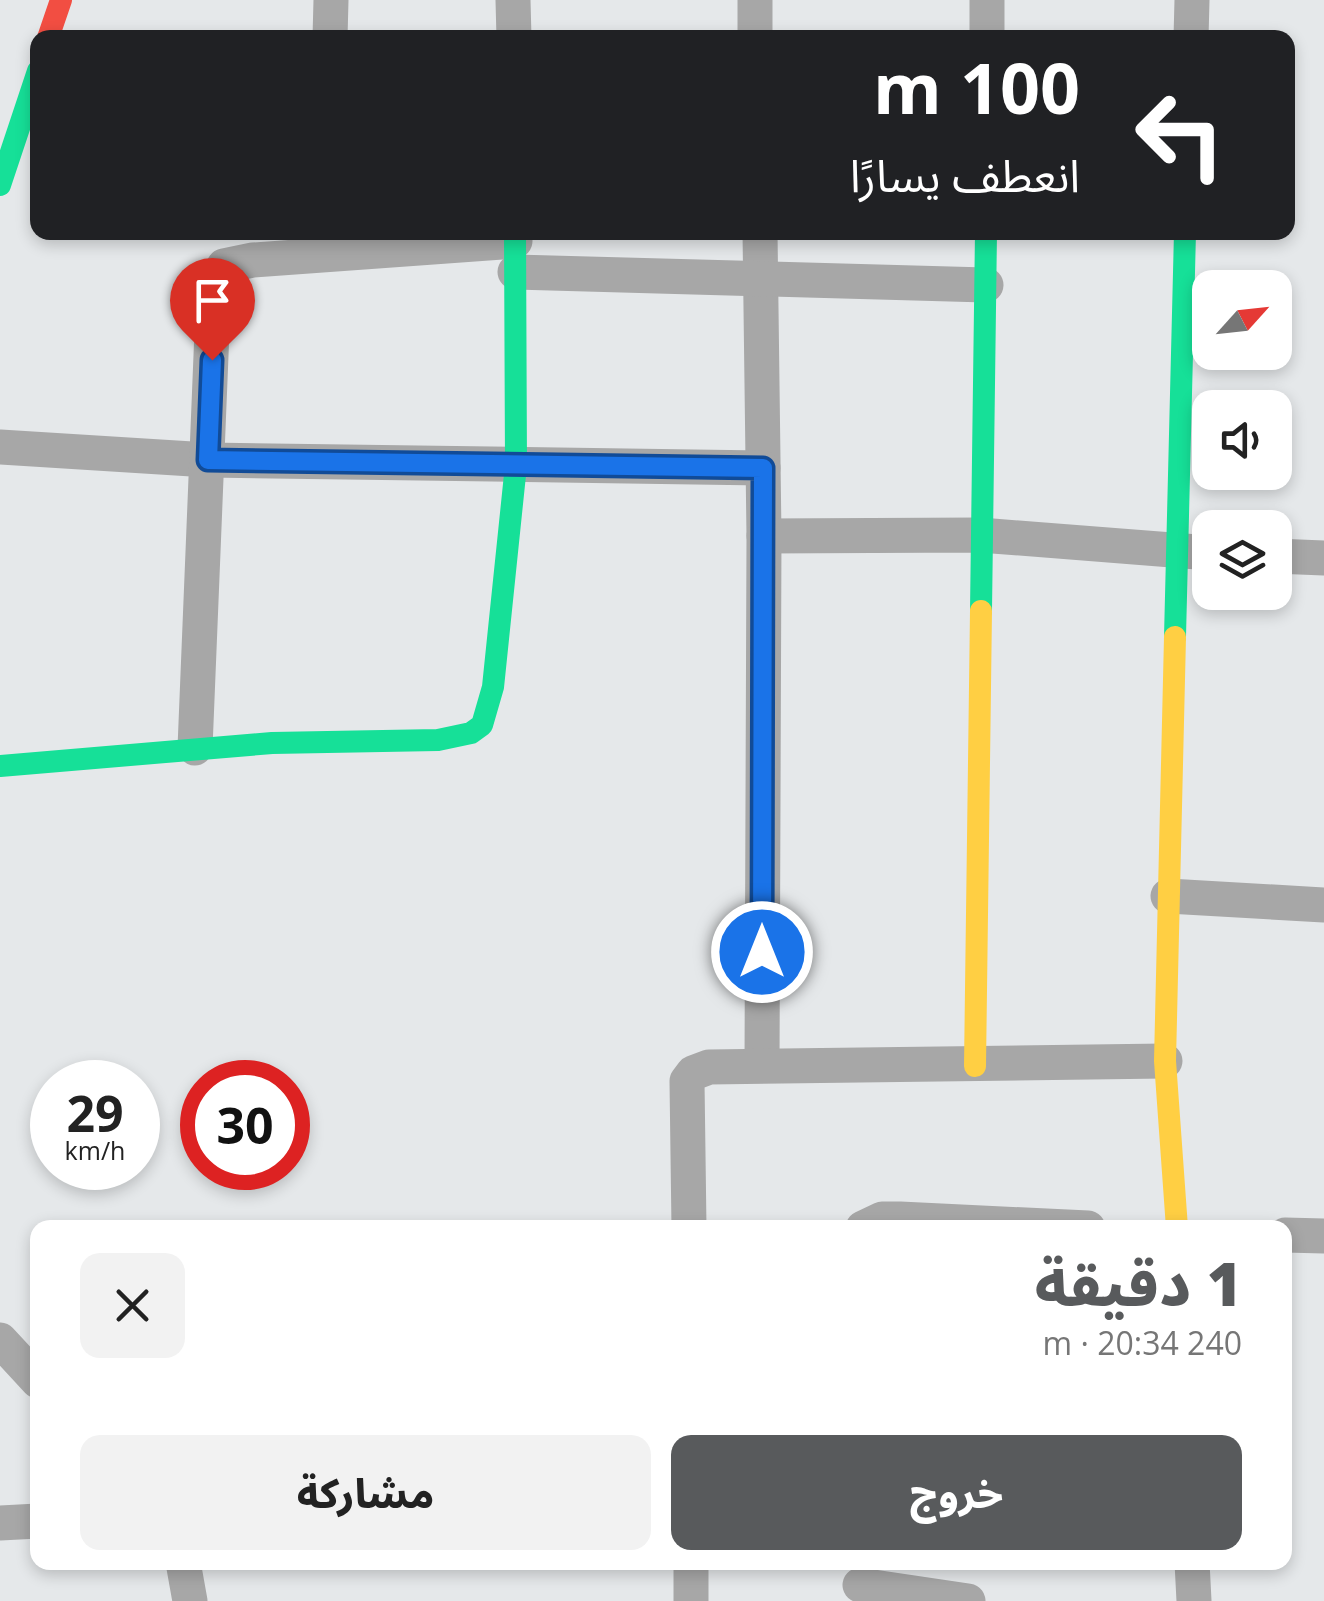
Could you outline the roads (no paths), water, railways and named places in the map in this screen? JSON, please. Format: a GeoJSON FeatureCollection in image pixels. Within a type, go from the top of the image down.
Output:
{"type":"FeatureCollection","features":[{"type":"Feature","properties":{"kind":"street"},"geometry":{"type":"LineString","coordinates":[[51,30],[60,0]]}},
{"type":"Feature","properties":{"kind":"street"},"geometry":{"type":"LineString","coordinates":[[330,30],[331,0]]}},
{"type":"Feature","properties":{"kind":"street"},"geometry":{"type":"LineString","coordinates":[[514,0],[514,30]]}},
{"type":"Feature","properties":{"kind":"street"},"geometry":{"type":"LineString","coordinates":[[755,0],[756,30]]}},
{"type":"Feature","properties":{"kind":"street"},"geometry":{"type":"LineString","coordinates":[[987,0],[987,30]]}},
{"type":"Feature","properties":{"kind":"street"},"geometry":{"type":"LineString","coordinates":[[1191,30],[1192,0]]}},
{"type":"Feature","properties":{"kind":"street"},"geometry":{"type":"LineString","coordinates":[[0,185],[30,95]]}},
{"type":"Feature","properties":{"kind":"street"},"geometry":{"type":"LineString","coordinates":[[760,240],[764,536],[762,1065]]}},
{"type":"Feature","properties":{"kind":"street"},"geometry":{"type":"LineString","coordinates":[[975,1066],[986,240]]}},
{"type":"Feature","properties":{"kind":"street"},"geometry":{"type":"LineString","coordinates":[[1185,240],[1192,512]]}},
{"type":"Feature","properties":{"kind":"street"},"geometry":{"type":"LineString","coordinates":[[195,748],[214,282],[218,273],[231,264],[322,243],[515,248],[761,279],[986,285]]}},
{"type":"Feature","properties":{"kind":"street"},"geometry":{"type":"LineString","coordinates":[[0,766],[195,748],[431,738],[472,733],[481,724],[488,714],[493,687],[516,465],[515,248]]}},
{"type":"Feature","properties":{"kind":"street"},"geometry":{"type":"LineString","coordinates":[[0,447],[208,460],[763,468]]}},
{"type":"Feature","properties":{"kind":"street"},"geometry":{"type":"LineString","coordinates":[[764,536],[980,535],[1192,552]]}},
{"type":"Feature","properties":{"kind":"street"},"geometry":{"type":"LineString","coordinates":[[1292,557],[1324,558]]}},
{"type":"Feature","properties":{"kind":"street"},"geometry":{"type":"LineString","coordinates":[[1176,1220],[1165,1061],[1168,896],[1192,566]]}},
{"type":"Feature","properties":{"kind":"street"},"geometry":{"type":"LineString","coordinates":[[1168,896],[1324,905]]}},
{"type":"Feature","properties":{"kind":"street"},"geometry":{"type":"LineString","coordinates":[[689,1220],[688,1081],[693,1073],[709,1067],[1165,1061]]}},
{"type":"Feature","properties":{"kind":"street"},"geometry":{"type":"LineString","coordinates":[[880,1220],[905,1220]]}},
{"type":"Feature","properties":{"kind":"street"},"geometry":{"type":"LineString","coordinates":[[1292,1235],[1324,1236]]}},
{"type":"Feature","properties":{"kind":"street"},"geometry":{"type":"LineString","coordinates":[[0,1340],[22,1375]]}},
{"type":"Feature","properties":{"kind":"street"},"geometry":{"type":"LineString","coordinates":[[0,1523],[30,1521]]}},
{"type":"Feature","properties":{"kind":"street"},"geometry":{"type":"LineString","coordinates":[[184,1570],[190,1601]]}},
{"type":"Feature","properties":{"kind":"street"},"geometry":{"type":"LineString","coordinates":[[690,1570],[691,1601]]}},
{"type":"Feature","properties":{"kind":"street"},"geometry":{"type":"LineString","coordinates":[[1192,1570],[1194,1601]]}},
{"type":"Feature","properties":{"kind":"street"},"geometry":{"type":"LineString","coordinates":[[860,1583],[968,1601]]}}]}
